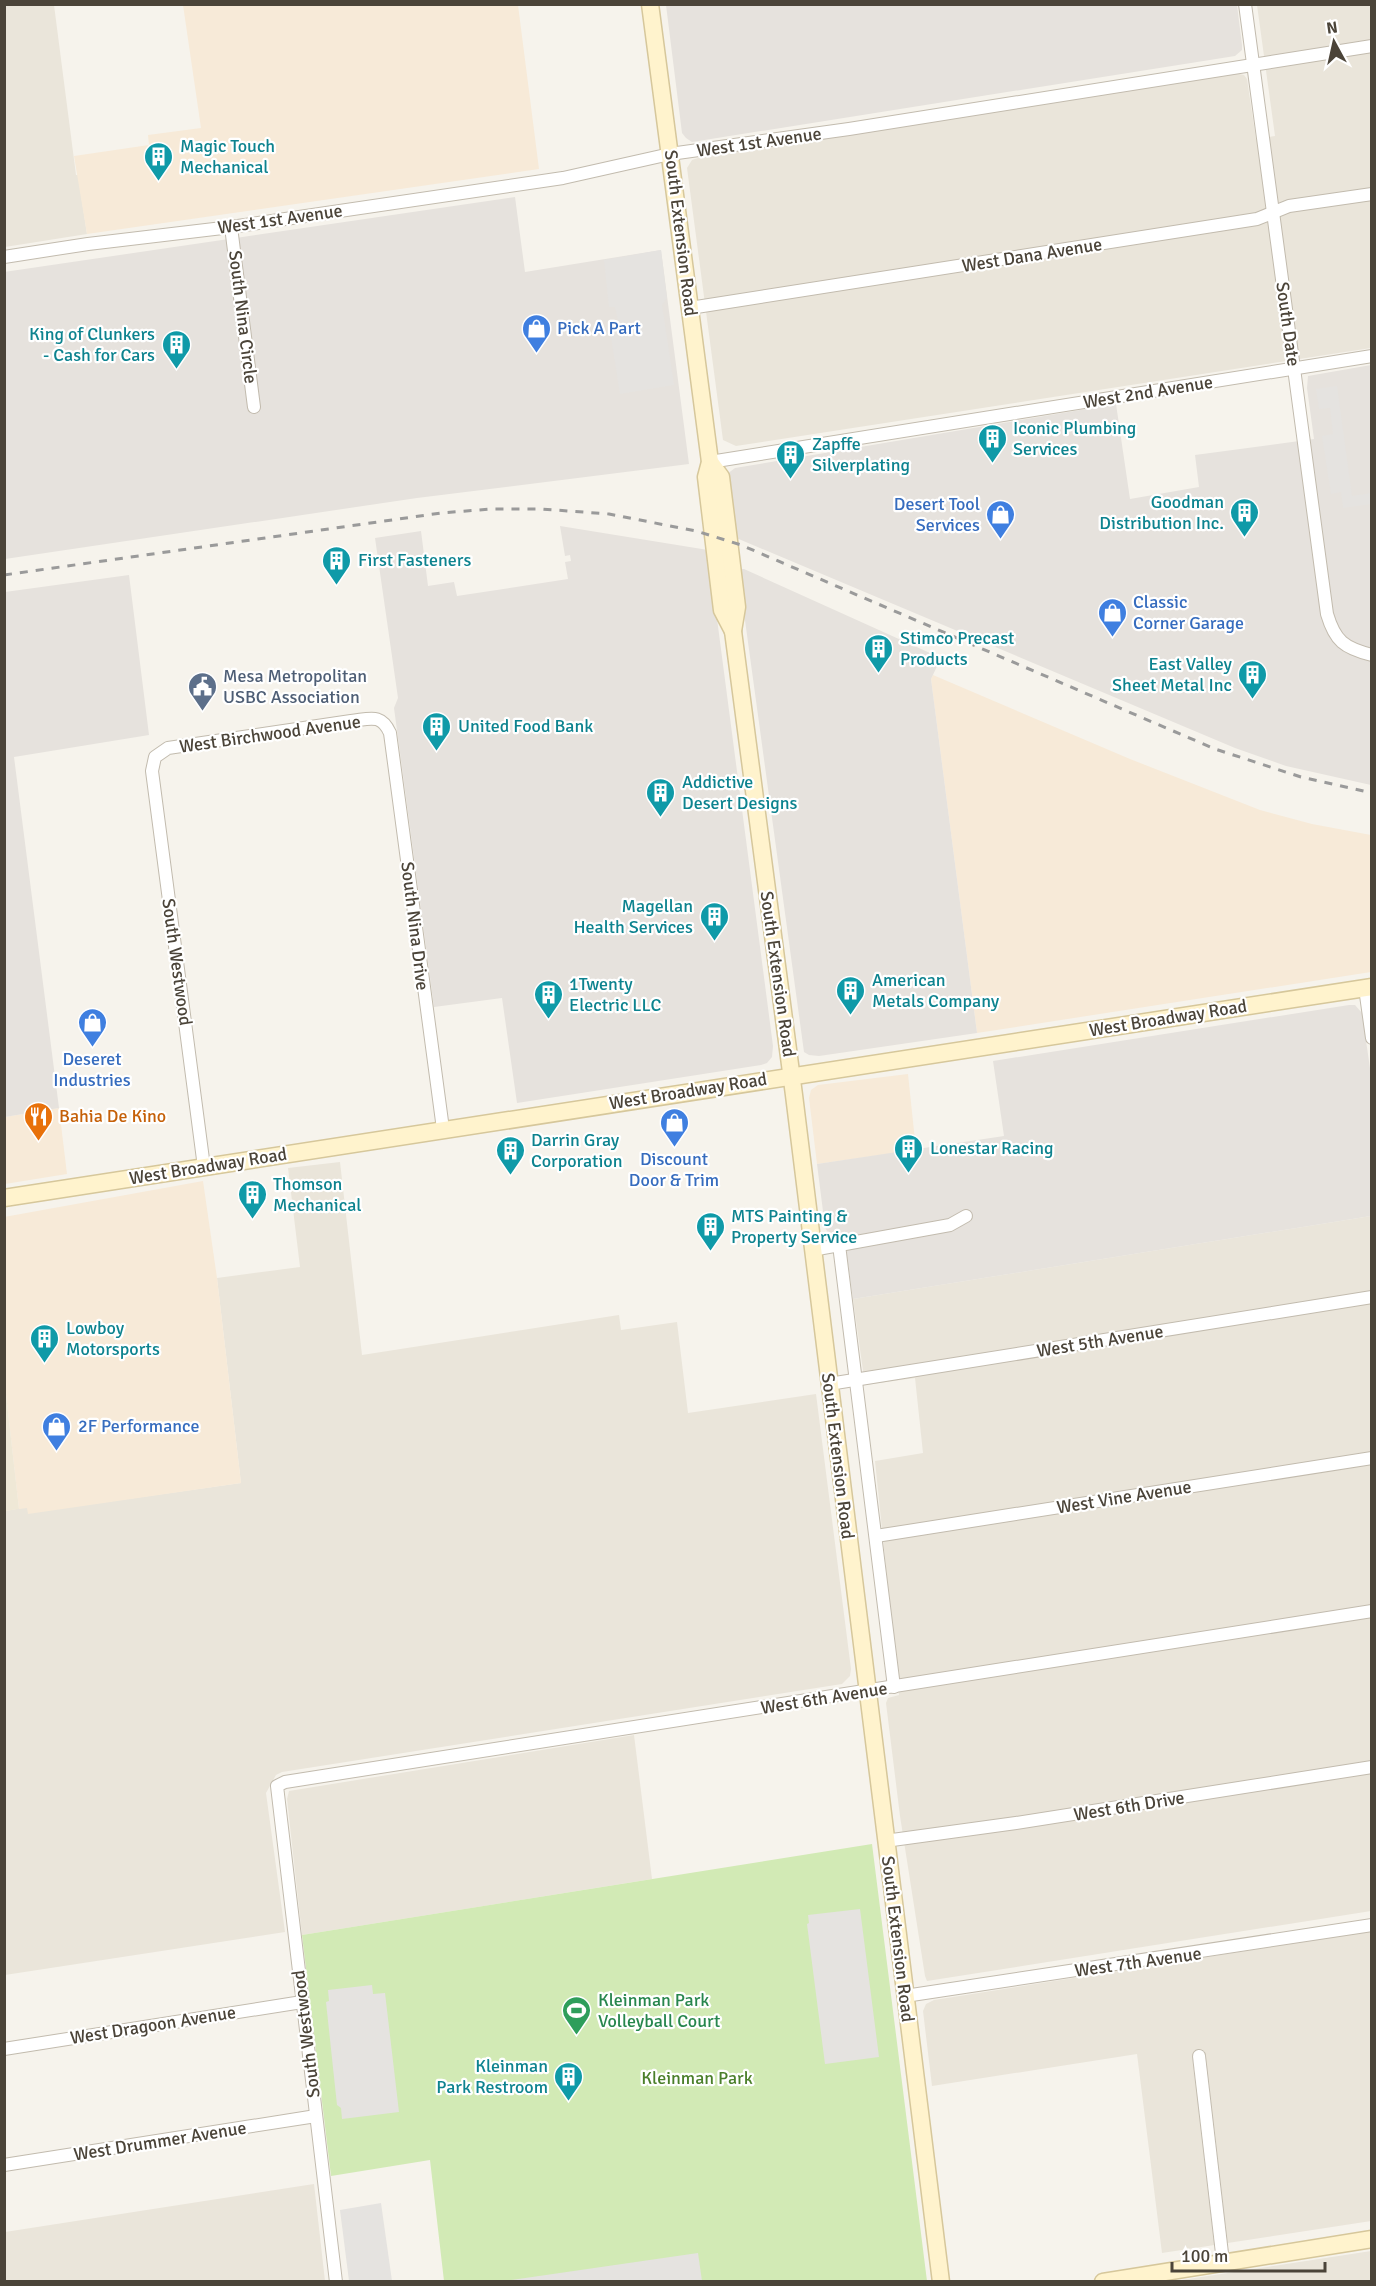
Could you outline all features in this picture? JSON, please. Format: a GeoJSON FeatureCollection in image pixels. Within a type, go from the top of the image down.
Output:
{"type":"FeatureCollection","features":[{"type":"Feature","properties":{"kind":"street","name":"South Extension Road"},"geometry":{"type":"LineString","coordinates":[[650,4],[710,462],[706,477],[722,610],[733,631],[791,1075],[941,2282]]}},
{"type":"Feature","properties":{"kind":"street","name":"South Date"},"geometry":{"type":"LineString","coordinates":[[1245,4],[1327,614],[1332,630],[1340,642],[1371,655]]}},
{"type":"Feature","properties":{"kind":"street","name":"West 1st Avenue"},"geometry":{"type":"LineString","coordinates":[[4,257],[88,244],[231,227],[563,178],[670,154],[849,129],[1371,46]]}},
{"type":"Feature","properties":{"kind":"street","name":"West Dana Avenue"},"geometry":{"type":"LineString","coordinates":[[690,308],[1234,223],[1257,219],[1289,206],[1371,194]]}},
{"type":"Feature","properties":{"kind":"street","name":"South Nina Circle"},"geometry":{"type":"LineString","coordinates":[[231,227],[254,407]]}},
{"type":"Feature","properties":{"kind":"street","name":"West 2nd Avenue"},"geometry":{"type":"LineString","coordinates":[[710,462],[1371,356]]}},
{"type":"Feature","properties":{"kind":"street","name":"West Birchwood Avenue"},"geometry":{"type":"LineString","coordinates":[[155,757],[168,748],[282,731],[378,718],[385,723]]}},
{"type":"Feature","properties":{"kind":"street","name":"South Nina Drive"},"geometry":{"type":"LineString","coordinates":[[385,723],[390,733],[442,1129]]}},
{"type":"Feature","properties":{"kind":"street","name":"South Westwood"},"geometry":{"type":"LineString","coordinates":[[155,757],[152,771],[204,1167]]}},
{"type":"Feature","properties":{"kind":"street","name":"West Broadway Road"},"geometry":{"type":"LineString","coordinates":[[4,1198],[1368,987]]}},
{"type":"Feature","properties":{"kind":"street"},"geometry":{"type":"LineString","coordinates":[[1368,987],[1371,1038]]}},
{"type":"Feature","properties":{"kind":"street"},"geometry":{"type":"LineString","coordinates":[[812,1250],[950,1225],[966,1216]]}},
{"type":"Feature","properties":{"kind":"street","name":"South Extension Road"},"geometry":{"type":"LineString","coordinates":[[839,1245],[894,1687]]}},
{"type":"Feature","properties":{"kind":"street","name":"West 5th Avenue"},"geometry":{"type":"LineString","coordinates":[[829,1384],[1371,1297]]}},
{"type":"Feature","properties":{"kind":"street","name":"West Vine Avenue"},"geometry":{"type":"LineString","coordinates":[[876,1536],[1371,1458]]}},
{"type":"Feature","properties":{"kind":"street","name":"West 6th Avenue"},"geometry":{"type":"LineString","coordinates":[[277,1786],[285,1782],[1371,1611]]}},
{"type":"Feature","properties":{"kind":"street","name":"West 6th Drive"},"geometry":{"type":"LineString","coordinates":[[885,1841],[1016,1823],[1371,1767]]}},
{"type":"Feature","properties":{"kind":"street","name":"South Westwood"},"geometry":{"type":"LineString","coordinates":[[277,1786],[336,2282]]}},
{"type":"Feature","properties":{"kind":"street","name":"West 7th Avenue"},"geometry":{"type":"LineString","coordinates":[[905,1996],[1371,1925]]}},
{"type":"Feature","properties":{"kind":"street","name":"West Dragoon Avenue"},"geometry":{"type":"LineString","coordinates":[[4,2049],[302,2002]]}},
{"type":"Feature","properties":{"kind":"street"},"geometry":{"type":"LineString","coordinates":[[1199,2056],[1223,2262]]}},
{"type":"Feature","properties":{"kind":"street","name":"West Drummer Avenue"},"geometry":{"type":"LineString","coordinates":[[4,2165],[316,2116]]}},
{"type":"Feature","properties":{"kind":"street"},"geometry":{"type":"LineString","coordinates":[[1103,2282],[1371,2239]]}},
{"type":"Feature","properties":{"kind":"shaded area"},"geometry":{"type":"Polygon","coordinates":[[[5,5],[54,5],[76,175],[78,175],[87,234],[5,247],[5,5]]]}},
{"type":"Feature","properties":{"kind":"shaded area"},"geometry":{"type":"Polygon","coordinates":[[[183,5],[518,5],[539,169],[87,234],[74,156],[149,145],[148,135],[201,128],[183,5]]]}},
{"type":"Feature","properties":{"kind":"shaded area"},"geometry":{"type":"Polygon","coordinates":[[[666,5],[1237,5],[1242,50],[1235,56],[692,142],[682,133],[666,5]]]}},
{"type":"Feature","properties":{"kind":"shaded area"},"geometry":{"type":"Polygon","coordinates":[[[1257,5],[1371,5],[1371,348],[736,446],[723,440],[687,168],[692,160],[1234,73],[1244,75],[1247,79],[1256,139],[1275,136],[1257,5]]]}},
{"type":"Feature","properties":{"kind":"shaded area"},"geometry":{"type":"Polygon","coordinates":[[[515,197],[525,272],[661,250],[689,464],[417,498],[5,559],[4,272],[515,197]]]}},
{"type":"Feature","properties":{"kind":"shaded area"},"geometry":{"type":"Polygon","coordinates":[[[661,250],[667,298],[662,305],[674,385],[620,394],[609,324],[618,321],[615,307],[609,307],[604,260],[661,250]]]}},
{"type":"Feature","properties":{"kind":"shaded area"},"geometry":{"type":"Polygon","coordinates":[[[1371,365],[1371,785],[1286,766],[1235,748],[734,537],[727,474],[735,468],[1116,404],[1130,499],[1199,487],[1195,455],[1314,439],[1307,388],[1308,376],[1371,365]]]}},
{"type":"Feature","properties":{"kind":"shaded area"},"geometry":{"type":"Polygon","coordinates":[[[1337,386],[1352,496],[1371,493],[1371,504],[1343,508],[1341,492],[1331,494],[1322,436],[1333,434],[1330,408],[1319,409],[1316,389],[1337,386]]]}},
{"type":"Feature","properties":{"kind":"shaded area"},"geometry":{"type":"Polygon","coordinates":[[[560,526],[708,550],[773,1046],[772,1057],[767,1063],[761,1065],[517,1103],[502,998],[434,1007],[394,708],[398,698],[375,538],[421,531],[428,586],[454,582],[457,596],[568,579],[565,562],[571,561],[570,555],[565,556],[560,526]]]}},
{"type":"Feature","properties":{"kind":"shaded area"},"geometry":{"type":"Polygon","coordinates":[[[738,569],[744,569],[941,658],[931,679],[977,1033],[819,1056],[804,1052],[738,569]]]}},
{"type":"Feature","properties":{"kind":"shaded area"},"geometry":{"type":"Polygon","coordinates":[[[129,575],[149,735],[14,757],[59,1108],[5,1117],[5,592],[129,575]]]}},
{"type":"Feature","properties":{"kind":"shaded area"},"geometry":{"type":"Polygon","coordinates":[[[933,675],[1130,759],[1260,810],[1312,824],[1371,835],[1371,972],[977,1033],[931,679],[933,675]]]}},
{"type":"Feature","properties":{"kind":"shaded area"},"geometry":{"type":"Polygon","coordinates":[[[1355,1005],[1362,1013],[1372,1082],[1371,1216],[853,1299],[844,1236],[829,1235],[825,1227],[817,1164],[1004,1136],[993,1061],[1355,1005]]]}},
{"type":"Feature","properties":{"kind":"shaded area"},"geometry":{"type":"Polygon","coordinates":[[[908,1074],[916,1150],[817,1164],[809,1098],[811,1090],[818,1085],[908,1074]]]}},
{"type":"Feature","properties":{"kind":"shaded area"},"geometry":{"type":"Polygon","coordinates":[[[59,1108],[67,1174],[5,1184],[5,1117],[59,1108]]]}},
{"type":"Feature","properties":{"kind":"shaded area"},"geometry":{"type":"Polygon","coordinates":[[[340,1162],[362,1355],[619,1315],[621,1330],[677,1322],[688,1413],[816,1394],[851,1669],[850,1676],[842,1684],[282,1772],[276,1775],[266,1793],[285,1932],[5,1975],[5,1511],[28,1507],[28,1513],[241,1483],[217,1278],[300,1267],[288,1168],[340,1162]]]}},
{"type":"Feature","properties":{"kind":"shaded area"},"geometry":{"type":"Polygon","coordinates":[[[203,1181],[241,1483],[28,1514],[27,1508],[19,1509],[4,1377],[4,1217],[203,1181]]]}},
{"type":"Feature","properties":{"kind":"shaded area"},"geometry":{"type":"Polygon","coordinates":[[[1371,1216],[1371,1911],[927,1981],[900,1816],[886,1703],[888,1698],[899,1695],[875,1461],[923,1453],[915,1378],[865,1385],[853,1299],[1371,1216]]]}},
{"type":"Feature","properties":{"kind":"shaded area"},"geometry":{"type":"Polygon","coordinates":[[[4,1377],[19,1509],[5,1511],[4,1511],[4,1377]]]}},
{"type":"Feature","properties":{"kind":"shaded area"},"geometry":{"type":"Polygon","coordinates":[[[634,1735],[652,1879],[302,1935],[287,1799],[289,1791],[634,1735]]]}},
{"type":"Feature","properties":{"kind":"shaded area"},"geometry":{"type":"Polygon","coordinates":[[[860,1909],[879,2057],[825,2064],[807,1924],[809,1923],[808,1915],[860,1909]]]}},
{"type":"Feature","properties":{"kind":"shaded area"},"geometry":{"type":"Polygon","coordinates":[[[1371,1931],[1371,2221],[1162,2253],[1137,2054],[932,2086],[923,2011],[926,2004],[934,2000],[1371,1931]]]}},
{"type":"Feature","properties":{"kind":"shaded area"},"geometry":{"type":"Polygon","coordinates":[[[372,1985],[373,1994],[385,1993],[399,2112],[342,2119],[341,2108],[337,2105],[326,2002],[329,2001],[328,1990],[372,1985]]]}},
{"type":"Feature","properties":{"kind":"shaded area"},"geometry":{"type":"Polygon","coordinates":[[[314,2184],[325,2281],[5,2281],[5,2232],[314,2184]]]}},
{"type":"Feature","properties":{"kind":"shaded area"},"geometry":{"type":"Polygon","coordinates":[[[381,2203],[392,2281],[349,2281],[340,2210],[381,2203]]]}},
{"type":"Feature","properties":{"kind":"shaded area"},"geometry":{"type":"Polygon","coordinates":[[[1371,2251],[1371,2281],[1175,2281],[1371,2251]]]}},
{"type":"Feature","properties":{"kind":"shaded area"},"geometry":{"type":"Polygon","coordinates":[[[698,2253],[702,2281],[504,2281],[698,2253]]]}},
{"type":"Feature","properties":{"kind":"green space","name":"Kleinman Park"},"geometry":{"type":"Polygon","coordinates":[[[872,1844],[927,2281],[444,2281],[430,2160],[331,2176],[302,1935],[872,1844]]]}},
{"type":"Feature","properties":{"kind":"railway"},"geometry":{"type":"LineString","coordinates":[[4,575],[441,513],[491,509],[541,509],[609,514],[696,531],[741,545],[1215,749],[1301,777],[1372,793]]}},
{"type":"Feature","properties":{"kind":"place","name":"Magic Touch Mechanical"},"geometry":{"type":"Point","coordinates":[159,182]}},
{"type":"Feature","properties":{"kind":"place","name":"Pick A Part"},"geometry":{"type":"Point","coordinates":[536,354]}},
{"type":"Feature","properties":{"kind":"place","name":"King of Clunkers - Cash for Cars"},"geometry":{"type":"Point","coordinates":[176,370]}},
{"type":"Feature","properties":{"kind":"place","name":"Iconic Plumbing Services"},"geometry":{"type":"Point","coordinates":[992,464]}},
{"type":"Feature","properties":{"kind":"place","name":"Zapffe Silverplating"},"geometry":{"type":"Point","coordinates":[791,480]}},
{"type":"Feature","properties":{"kind":"place","name":"Goodman Distribution Inc."},"geometry":{"type":"Point","coordinates":[1245,538]}},
{"type":"Feature","properties":{"kind":"place","name":"Desert Tool Services"},"geometry":{"type":"Point","coordinates":[1001,540]}},
{"type":"Feature","properties":{"kind":"place","name":"First Fasteners"},"geometry":{"type":"Point","coordinates":[337,586]}},
{"type":"Feature","properties":{"kind":"place","name":"Classic Corner Garage"},"geometry":{"type":"Point","coordinates":[1112,638]}},
{"type":"Feature","properties":{"kind":"place","name":"Stimco Precast Products"},"geometry":{"type":"Point","coordinates":[879,674]}},
{"type":"Feature","properties":{"kind":"place","name":"East Valley Sheet Metal Inc"},"geometry":{"type":"Point","coordinates":[1253,700]}},
{"type":"Feature","properties":{"kind":"place","name":"Mesa Metropolitan USBC Association"},"geometry":{"type":"Point","coordinates":[202,712]}},
{"type":"Feature","properties":{"kind":"place","name":"United Food Bank"},"geometry":{"type":"Point","coordinates":[437,752]}},
{"type":"Feature","properties":{"kind":"place","name":"Addictive Desert Designs"},"geometry":{"type":"Point","coordinates":[661,818]}},
{"type":"Feature","properties":{"kind":"place","name":"Magellan Health Services"},"geometry":{"type":"Point","coordinates":[714,942]}},
{"type":"Feature","properties":{"kind":"place","name":"American Metals Company"},"geometry":{"type":"Point","coordinates":[851,1016]}},
{"type":"Feature","properties":{"kind":"place","name":"1Twenty Electric LLC"},"geometry":{"type":"Point","coordinates":[548,1020]}},
{"type":"Feature","properties":{"kind":"place","name":"Deseret Industries"},"geometry":{"type":"Point","coordinates":[92,1048]}},
{"type":"Feature","properties":{"kind":"place","name":"Bahia De Kino"},"geometry":{"type":"Point","coordinates":[38,1142]}},
{"type":"Feature","properties":{"kind":"place","name":"Discount Door & Trim"},"geometry":{"type":"Point","coordinates":[674,1148]}},
{"type":"Feature","properties":{"kind":"place","name":"Lonestar Racing"},"geometry":{"type":"Point","coordinates":[909,1174]}},
{"type":"Feature","properties":{"kind":"place","name":"Darrin Gray Corporation"},"geometry":{"type":"Point","coordinates":[510,1176]}},
{"type":"Feature","properties":{"kind":"place","name":"Thomson Mechanical"},"geometry":{"type":"Point","coordinates":[252,1220]}},
{"type":"Feature","properties":{"kind":"place","name":"MTS Painting & Property Service"},"geometry":{"type":"Point","coordinates":[710,1252]}},
{"type":"Feature","properties":{"kind":"place","name":"Lowboy Motorsports"},"geometry":{"type":"Point","coordinates":[45,1364]}},
{"type":"Feature","properties":{"kind":"place","name":"2F Performance"},"geometry":{"type":"Point","coordinates":[57,1452]}},
{"type":"Feature","properties":{"kind":"place","name":"Kleinman Park Volleyball Court"},"geometry":{"type":"Point","coordinates":[577,2036]}},
{"type":"Feature","properties":{"kind":"place","name":"Kleinman Park Restroom"},"geometry":{"type":"Point","coordinates":[569,2102]}}]}
